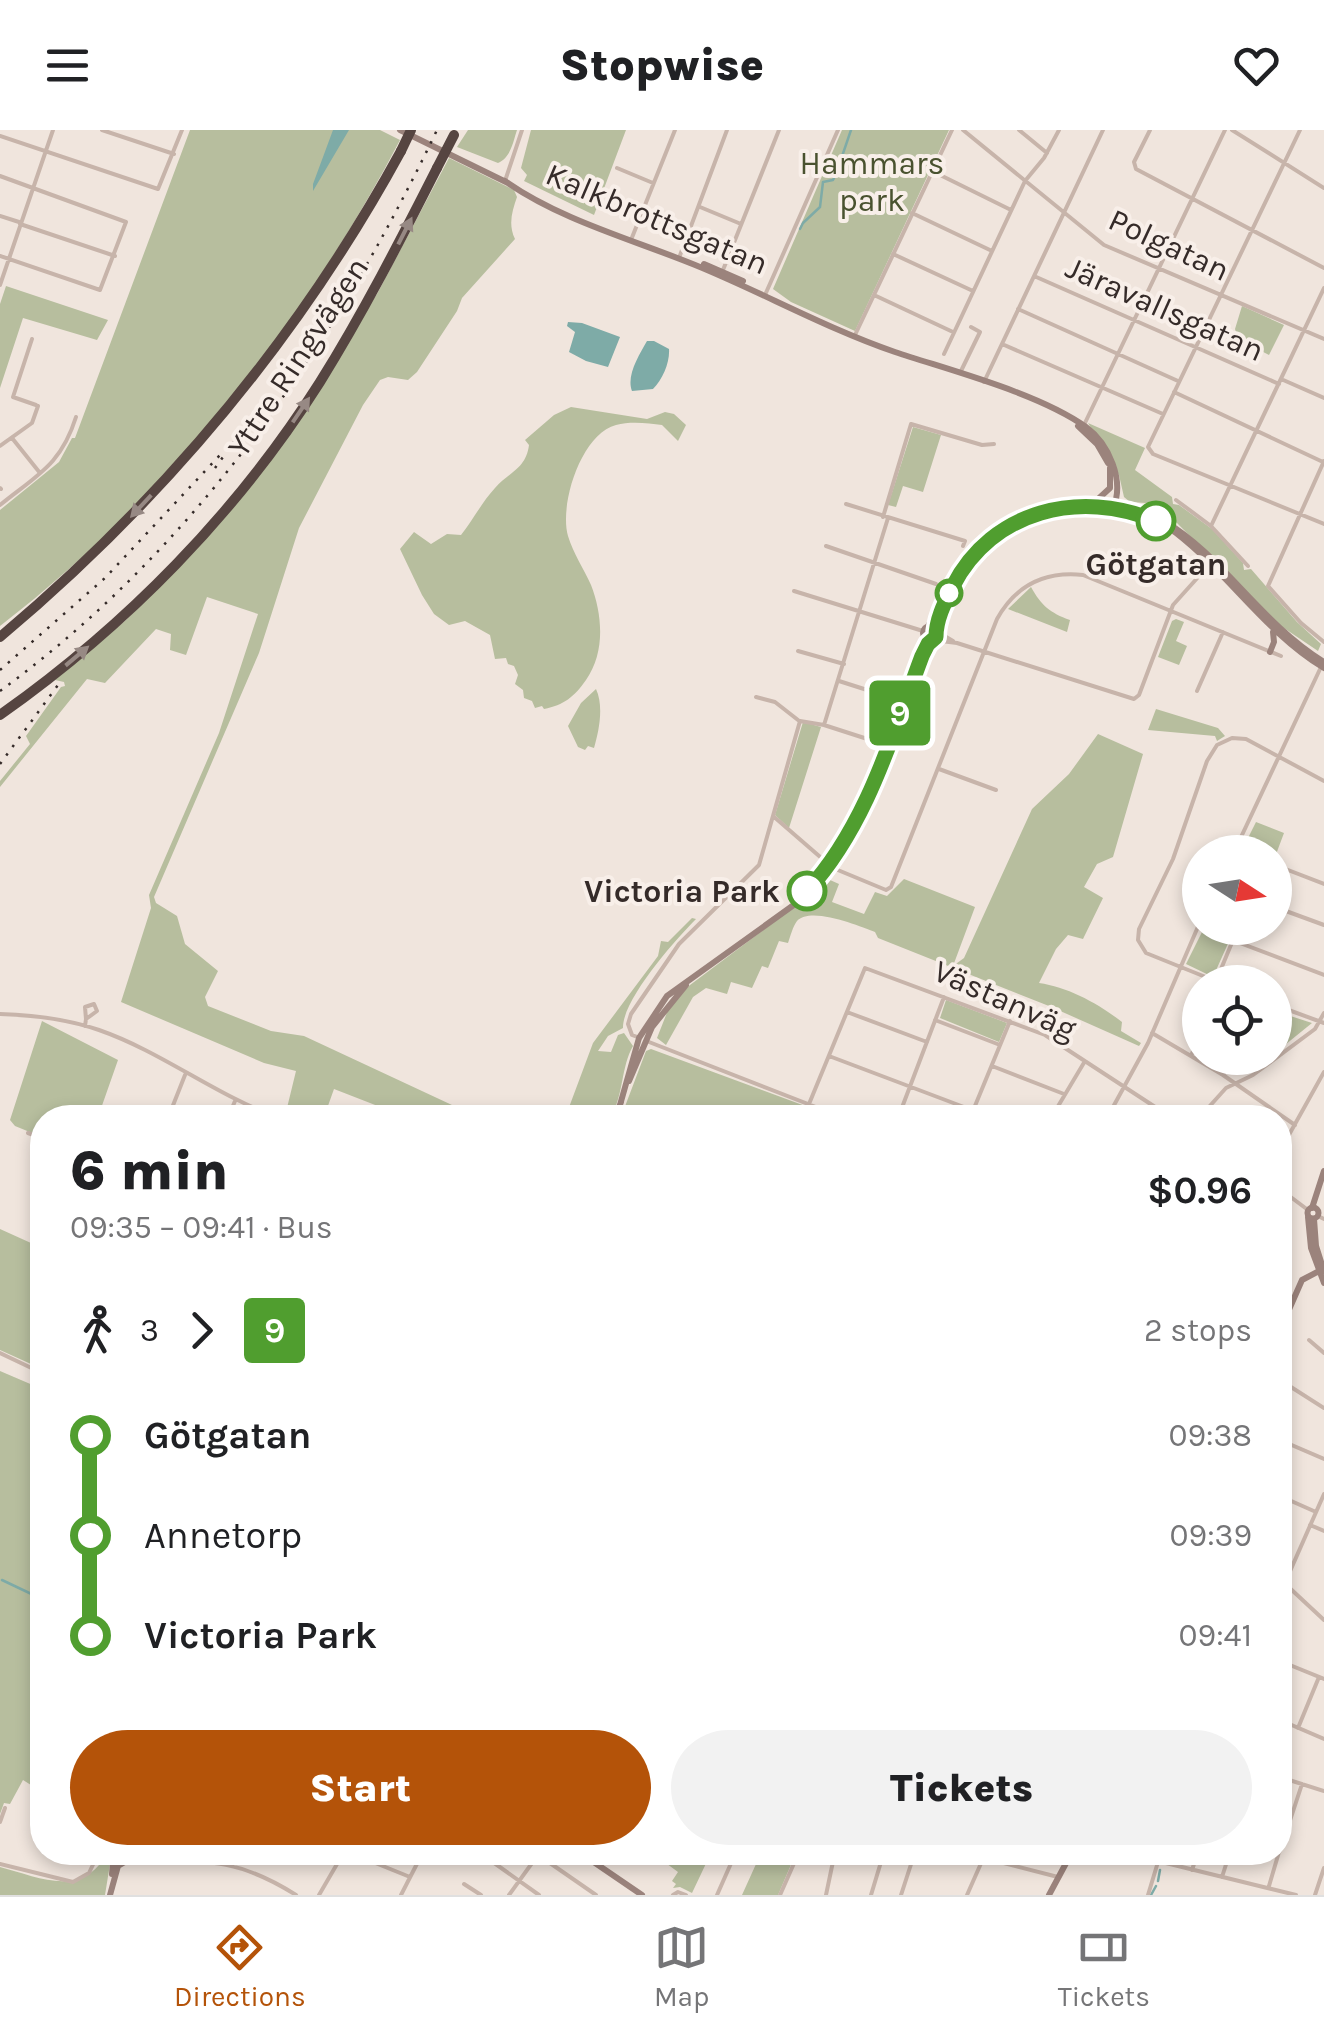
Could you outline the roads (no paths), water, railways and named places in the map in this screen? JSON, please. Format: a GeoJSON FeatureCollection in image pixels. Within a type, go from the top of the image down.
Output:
{"type":"FeatureCollection","features":[{"type":"Feature","properties":{"kind":"highway","name":"Yttre Ringvägen"},"geometry":{"type":"LineString","coordinates":[[0,634],[129,519],[248,385],[342,254],[411,130]]}},
{"type":"Feature","properties":{"kind":"highway","name":"Yttre Ringvägen"},"geometry":{"type":"LineString","coordinates":[[0,716],[136,604],[244,488],[346,340],[456,133]]}},
{"type":"Feature","properties":{"kind":"main road","name":"Kalkbrottsgatan"},"geometry":{"type":"LineString","coordinates":[[400,130],[505,181],[722,273],[854,336],[1064,415],[1105,448],[1117,483],[1114,505]]}},
{"type":"Feature","properties":{"kind":"main road","name":"Kalkbrottsgatan"},"geometry":{"type":"LineString","coordinates":[[1082,427],[1110,468]]}},
{"type":"Feature","properties":{"kind":"main road"},"geometry":{"type":"LineString","coordinates":[[882,760],[953,578],[980,547],[1021,518],[1054,505],[1102,498],[1108,492],[1110,468]]}},
{"type":"Feature","properties":{"kind":"main road"},"geometry":{"type":"LineString","coordinates":[[1110,468],[1114,505]]}},
{"type":"Feature","properties":{"kind":"main road"},"geometry":{"type":"LineString","coordinates":[[1117,483],[1122,498],[1180,530],[1278,628],[1323,663]]}},
{"type":"Feature","properties":{"kind":"main road"},"geometry":{"type":"LineString","coordinates":[[1090,501],[1144,509]]}},
{"type":"Feature","properties":{"kind":"main road"},"geometry":{"type":"LineString","coordinates":[[1021,518],[1062,507],[1114,505],[1136,512],[1172,530],[1270,627],[1323,663]]}},
{"type":"Feature","properties":{"kind":"main road"},"geometry":{"type":"LineString","coordinates":[[1270,627],[1275,637],[1270,652]]}},
{"type":"Feature","properties":{"kind":"main road"},"geometry":{"type":"LineString","coordinates":[[620,1105],[642,1039],[668,996],[791,906],[832,867],[882,760],[930,634]]}},
{"type":"Feature","properties":{"kind":"main road"},"geometry":{"type":"LineString","coordinates":[[1314,1214],[1324,1171]]}},
{"type":"Feature","properties":{"kind":"main road"},"geometry":{"type":"LineString","coordinates":[[1324,1182],[1308,1236],[1324,1284]]}},
{"type":"Feature","properties":{"kind":"main road"},"geometry":{"type":"LineString","coordinates":[[1292,1303],[1302,1280],[1322,1271]]}},
{"type":"Feature","properties":{"kind":"main road"},"geometry":{"type":"LineString","coordinates":[[110,1895],[113,1865]]}},
{"type":"Feature","properties":{"kind":"main road"},"geometry":{"type":"LineString","coordinates":[[110,1895],[119,1865]]}},
{"type":"Feature","properties":{"kind":"main road"},"geometry":{"type":"LineString","coordinates":[[598,1865],[642,1895]]}},
{"type":"Feature","properties":{"kind":"main road"},"geometry":{"type":"LineString","coordinates":[[1049,1895],[1065,1865]]}},
{"type":"Feature","properties":{"kind":"street"},"geometry":{"type":"LineString","coordinates":[[0,285],[52,130]]}},
{"type":"Feature","properties":{"kind":"street"},"geometry":{"type":"LineString","coordinates":[[102,130],[174,154]]}},
{"type":"Feature","properties":{"kind":"street"},"geometry":{"type":"LineString","coordinates":[[0,136],[161,188],[182,130]]}},
{"type":"Feature","properties":{"kind":"street"},"geometry":{"type":"LineString","coordinates":[[505,181],[522,130]]}},
{"type":"Feature","properties":{"kind":"street"},"geometry":{"type":"LineString","coordinates":[[632,238],[675,130]]}},
{"type":"Feature","properties":{"kind":"street"},"geometry":{"type":"LineString","coordinates":[[679,256],[726,130]]}},
{"type":"Feature","properties":{"kind":"street"},"geometry":{"type":"LineString","coordinates":[[722,273],[779,130]]}},
{"type":"Feature","properties":{"kind":"street"},"geometry":{"type":"LineString","coordinates":[[766,294],[838,130]]}},
{"type":"Feature","properties":{"kind":"street"},"geometry":{"type":"LineString","coordinates":[[854,336],[952,130]]}},
{"type":"Feature","properties":{"kind":"street","name":"Polgatan"},"geometry":{"type":"LineString","coordinates":[[963,130],[1104,244],[1324,340]]}},
{"type":"Feature","properties":{"kind":"street"},"geometry":{"type":"LineString","coordinates":[[1019,130],[1047,153]]}},
{"type":"Feature","properties":{"kind":"street"},"geometry":{"type":"LineString","coordinates":[[944,354],[1026,181],[1058,130]]}},
{"type":"Feature","properties":{"kind":"street"},"geometry":{"type":"LineString","coordinates":[[984,382],[1103,130]]}},
{"type":"Feature","properties":{"kind":"street"},"geometry":{"type":"LineString","coordinates":[[1150,130],[1134,166],[1324,268]]}},
{"type":"Feature","properties":{"kind":"street"},"geometry":{"type":"LineString","coordinates":[[1082,427],[1229,130],[1324,188]]}},
{"type":"Feature","properties":{"kind":"street"},"geometry":{"type":"LineString","coordinates":[[1300,130],[1148,447],[1153,454],[1324,524]]}},
{"type":"Feature","properties":{"kind":"street"},"geometry":{"type":"LineString","coordinates":[[616,168],[653,183]]}},
{"type":"Feature","properties":{"kind":"street"},"geometry":{"type":"LineString","coordinates":[[932,172],[1012,210]]}},
{"type":"Feature","properties":{"kind":"street"},"geometry":{"type":"LineString","coordinates":[[0,176],[124,219],[126,225],[98,290],[0,256]]}},
{"type":"Feature","properties":{"kind":"street"},"geometry":{"type":"LineString","coordinates":[[699,206],[742,224]]}},
{"type":"Feature","properties":{"kind":"street"},"geometry":{"type":"LineString","coordinates":[[912,213],[992,251]]}},
{"type":"Feature","properties":{"kind":"street"},"geometry":{"type":"LineString","coordinates":[[0,216],[114,256]]}},
{"type":"Feature","properties":{"kind":"street"},"geometry":{"type":"LineString","coordinates":[[893,254],[973,292]]}},
{"type":"Feature","properties":{"kind":"street","name":"Järavallsgatan"},"geometry":{"type":"LineString","coordinates":[[1034,276],[1196,348],[1324,398]]}},
{"type":"Feature","properties":{"kind":"street"},"geometry":{"type":"LineString","coordinates":[[1211,526],[1324,288]]}},
{"type":"Feature","properties":{"kind":"street"},"geometry":{"type":"LineString","coordinates":[[874,295],[953,332]]}},
{"type":"Feature","properties":{"kind":"street"},"geometry":{"type":"LineString","coordinates":[[1018,310],[1180,381]]}},
{"type":"Feature","properties":{"kind":"street"},"geometry":{"type":"LineString","coordinates":[[960,373],[980,332],[971,328]]}},
{"type":"Feature","properties":{"kind":"street"},"geometry":{"type":"LineString","coordinates":[[0,446],[32,423],[37,405],[13,397],[32,340]]}},
{"type":"Feature","properties":{"kind":"street"},"geometry":{"type":"LineString","coordinates":[[1002,344],[1163,415]]}},
{"type":"Feature","properties":{"kind":"street"},"geometry":{"type":"LineString","coordinates":[[1174,392],[1324,462],[1268,586],[1324,642]]}},
{"type":"Feature","properties":{"kind":"street"},"geometry":{"type":"LineString","coordinates":[[0,505],[57,460],[76,418]]}},
{"type":"Feature","properties":{"kind":"street"},"geometry":{"type":"LineString","coordinates":[[824,726],[860,612],[911,424],[982,446],[994,444]]}},
{"type":"Feature","properties":{"kind":"street"},"geometry":{"type":"LineString","coordinates":[[11,437],[40,474]]}},
{"type":"Feature","properties":{"kind":"street"},"geometry":{"type":"LineString","coordinates":[[1176,500],[1211,526],[1248,566]]}},
{"type":"Feature","properties":{"kind":"street"},"geometry":{"type":"LineString","coordinates":[[846,504],[965,542],[963,546]]}},
{"type":"Feature","properties":{"kind":"street"},"geometry":{"type":"LineString","coordinates":[[826,546],[936,584]]}},
{"type":"Feature","properties":{"kind":"street"},"geometry":{"type":"LineString","coordinates":[[794,591],[1134,699],[1139,695],[1171,610],[1208,564]]}},
{"type":"Feature","properties":{"kind":"street"},"geometry":{"type":"LineString","coordinates":[[773,816],[832,867],[889,890],[997,618],[1010,599],[1029,584],[1050,576],[1082,575],[1280,656]]}},
{"type":"Feature","properties":{"kind":"street"},"geometry":{"type":"LineString","coordinates":[[1197,691],[1223,632]]}},
{"type":"Feature","properties":{"kind":"street"},"geometry":{"type":"LineString","coordinates":[[798,651],[844,664]]}},
{"type":"Feature","properties":{"kind":"street"},"geometry":{"type":"LineString","coordinates":[[1245,835],[1323,663]]}},
{"type":"Feature","properties":{"kind":"street"},"geometry":{"type":"LineString","coordinates":[[838,681],[889,697]]}},
{"type":"Feature","properties":{"kind":"street"},"geometry":{"type":"LineString","coordinates":[[756,697],[776,702],[800,721],[886,745]]}},
{"type":"Feature","properties":{"kind":"street"},"geometry":{"type":"LineString","coordinates":[[800,721],[759,864],[679,944],[630,1014],[628,1029],[642,1039],[809,1104],[845,1011],[927,1042]]}},
{"type":"Feature","properties":{"kind":"street"},"geometry":{"type":"LineString","coordinates":[[1182,968],[1143,951],[1138,932],[1183,834],[1206,761],[1223,741],[1242,738],[1324,781]]}},
{"type":"Feature","properties":{"kind":"street"},"geometry":{"type":"LineString","coordinates":[[939,769],[996,790]]}},
{"type":"Feature","properties":{"kind":"street"},"geometry":{"type":"LineString","coordinates":[[1292,872],[1324,884]]}},
{"type":"Feature","properties":{"kind":"street"},"geometry":{"type":"LineString","coordinates":[[1292,913],[1324,925]]}},
{"type":"Feature","properties":{"kind":"street"},"geometry":{"type":"LineString","coordinates":[[1114,1105],[1152,1033],[1189,945]]}},
{"type":"Feature","properties":{"kind":"street"},"geometry":{"type":"LineString","coordinates":[[1245,945],[1324,975]]}},
{"type":"Feature","properties":{"kind":"street","name":"Västanväg"},"geometry":{"type":"LineString","coordinates":[[845,1011],[864,968],[1045,1035],[1152,1105]]}},
{"type":"Feature","properties":{"kind":"street"},"geometry":{"type":"LineString","coordinates":[[903,1105],[944,996]]}},
{"type":"Feature","properties":{"kind":"street"},"geometry":{"type":"LineString","coordinates":[[1292,1011],[1322,1022]]}},
{"type":"Feature","properties":{"kind":"street"},"geometry":{"type":"LineString","coordinates":[[1211,1105],[1226,1088],[1294,1045],[1322,1022],[1324,1013]]}},
{"type":"Feature","properties":{"kind":"street"},"geometry":{"type":"LineString","coordinates":[[0,1014],[43,1017],[85,1026],[138,1047],[246,1105]]}},
{"type":"Feature","properties":{"kind":"street"},"geometry":{"type":"LineString","coordinates":[[85,1026],[86,1019]]}},
{"type":"Feature","properties":{"kind":"street"},"geometry":{"type":"LineString","coordinates":[[935,1020],[1000,1045]]}},
{"type":"Feature","properties":{"kind":"street"},"geometry":{"type":"LineString","coordinates":[[975,1105],[1010,1021]]}},
{"type":"Feature","properties":{"kind":"street"},"geometry":{"type":"LineString","coordinates":[[1152,1033],[1182,1051]]}},
{"type":"Feature","properties":{"kind":"street"},"geometry":{"type":"LineString","coordinates":[[828,1055],[960,1105]]}},
{"type":"Feature","properties":{"kind":"street"},"geometry":{"type":"LineString","coordinates":[[1058,1105],[1085,1061]]}},
{"type":"Feature","properties":{"kind":"street"},"geometry":{"type":"LineString","coordinates":[[992,1066],[1064,1094]]}},
{"type":"Feature","properties":{"kind":"street"},"geometry":{"type":"LineString","coordinates":[[1292,1130],[1324,1072]]}},
{"type":"Feature","properties":{"kind":"street"},"geometry":{"type":"LineString","coordinates":[[173,1105],[185,1075]]}},
{"type":"Feature","properties":{"kind":"street"},"geometry":{"type":"LineString","coordinates":[[1223,1075],[1266,1105]]}},
{"type":"Feature","properties":{"kind":"street"},"geometry":{"type":"LineString","coordinates":[[233,1105],[235,1101]]}},
{"type":"Feature","properties":{"kind":"street"},"geometry":{"type":"LineString","coordinates":[[1292,1198],[1314,1214]]}},
{"type":"Feature","properties":{"kind":"street"},"geometry":{"type":"LineString","coordinates":[[1309,1340],[1324,1353]]}},
{"type":"Feature","properties":{"kind":"street"},"geometry":{"type":"LineString","coordinates":[[0,1353],[30,1367]]}},
{"type":"Feature","properties":{"kind":"street"},"geometry":{"type":"LineString","coordinates":[[1292,1388],[1324,1408]]}},
{"type":"Feature","properties":{"kind":"street"},"geometry":{"type":"LineString","coordinates":[[1292,1445],[1324,1459]]}},
{"type":"Feature","properties":{"kind":"street"},"geometry":{"type":"LineString","coordinates":[[1292,1561],[1324,1494]]}},
{"type":"Feature","properties":{"kind":"street"},"geometry":{"type":"LineString","coordinates":[[1292,1501],[1316,1512]]}},
{"type":"Feature","properties":{"kind":"street"},"geometry":{"type":"LineString","coordinates":[[1310,1525],[1324,1531]]}},
{"type":"Feature","properties":{"kind":"street"},"geometry":{"type":"LineString","coordinates":[[1292,1590],[1324,1620]]}},
{"type":"Feature","properties":{"kind":"street"},"geometry":{"type":"LineString","coordinates":[[1292,1666],[1322,1678],[1298,1728]]}},
{"type":"Feature","properties":{"kind":"street"},"geometry":{"type":"LineString","coordinates":[[1292,1725],[1324,1738]]}},
{"type":"Feature","properties":{"kind":"street"},"geometry":{"type":"LineString","coordinates":[[1292,1781],[1324,1791]]}},
{"type":"Feature","properties":{"kind":"street"},"geometry":{"type":"LineString","coordinates":[[1292,1815],[1302,1784]]}},
{"type":"Feature","properties":{"kind":"street"},"geometry":{"type":"LineString","coordinates":[[0,1822],[5,1808]]}},
{"type":"Feature","properties":{"kind":"street"},"geometry":{"type":"LineString","coordinates":[[0,1864],[73,1882],[89,1873],[93,1865]]}},
{"type":"Feature","properties":{"kind":"street"},"geometry":{"type":"LineString","coordinates":[[232,1865],[260,1873],[296,1895]]}},
{"type":"Feature","properties":{"kind":"street"},"geometry":{"type":"LineString","coordinates":[[319,1895],[334,1865]]}},
{"type":"Feature","properties":{"kind":"street"},"geometry":{"type":"LineString","coordinates":[[380,1865],[410,1877]]}},
{"type":"Feature","properties":{"kind":"street"},"geometry":{"type":"LineString","coordinates":[[400,1895],[416,1865]]}},
{"type":"Feature","properties":{"kind":"street"},"geometry":{"type":"LineString","coordinates":[[496,1865],[539,1895]]}},
{"type":"Feature","properties":{"kind":"street"},"geometry":{"type":"LineString","coordinates":[[508,1895],[530,1865]]}},
{"type":"Feature","properties":{"kind":"street"},"geometry":{"type":"LineString","coordinates":[[553,1865],[596,1895]]}},
{"type":"Feature","properties":{"kind":"street"},"geometry":{"type":"LineString","coordinates":[[717,1895],[730,1865]]}},
{"type":"Feature","properties":{"kind":"street"},"geometry":{"type":"LineString","coordinates":[[780,1895],[793,1865]]}},
{"type":"Feature","properties":{"kind":"street"},"geometry":{"type":"LineString","coordinates":[[826,1895],[832,1865]]}},
{"type":"Feature","properties":{"kind":"street"},"geometry":{"type":"LineString","coordinates":[[871,1895],[880,1865]]}},
{"type":"Feature","properties":{"kind":"street"},"geometry":{"type":"LineString","coordinates":[[901,1895],[911,1865]]}},
{"type":"Feature","properties":{"kind":"street"},"geometry":{"type":"LineString","coordinates":[[967,1895],[980,1865]]}},
{"type":"Feature","properties":{"kind":"street"},"geometry":{"type":"LineString","coordinates":[[1018,1865],[1058,1877]]}},
{"type":"Feature","properties":{"kind":"street"},"geometry":{"type":"LineString","coordinates":[[1148,1895],[1157,1865]]}},
{"type":"Feature","properties":{"kind":"street"},"geometry":{"type":"LineString","coordinates":[[1171,1865],[1296,1895]]}},
{"type":"Feature","properties":{"kind":"street"},"geometry":{"type":"LineString","coordinates":[[1192,1870],[1194,1865]]}},
{"type":"Feature","properties":{"kind":"street"},"geometry":{"type":"LineString","coordinates":[[1222,1877],[1226,1865]]}},
{"type":"Feature","properties":{"kind":"street"},"geometry":{"type":"LineString","coordinates":[[1268,1888],[1276,1865]]}},
{"type":"Feature","properties":{"kind":"street"},"geometry":{"type":"LineString","coordinates":[[1315,1895],[1324,1868]]}},
{"type":"Feature","properties":{"kind":"street"},"geometry":{"type":"LineString","coordinates":[[464,1884],[481,1895]]}},
{"type":"Feature","properties":{"kind":"street"},"geometry":{"type":"LineString","coordinates":[[673,1895],[686,1895]]}},
{"type":"Feature","properties":{"kind":"water"},"geometry":{"type":"Polygon","coordinates":[[[333,130],[349,130],[313,191],[313,184],[333,130]]]}},
{"type":"Feature","properties":{"kind":"water"},"geometry":{"type":"Polygon","coordinates":[[[568,322],[620,337],[608,367],[569,352],[575,332],[567,326],[568,322]]]}},
{"type":"Feature","properties":{"kind":"water"},"geometry":{"type":"Polygon","coordinates":[[[647,341],[669,349],[667,365],[653,389],[632,391],[632,372],[647,341]]]}},
{"type":"Feature","properties":{"kind":"waterway"},"geometry":{"type":"LineString","coordinates":[[800,229],[820,207],[823,182],[833,180],[851,130]]}},
{"type":"Feature","properties":{"kind":"waterway"},"geometry":{"type":"LineString","coordinates":[[2,1580],[30,1593]]}},
{"type":"Feature","properties":{"kind":"waterway"},"geometry":{"type":"LineString","coordinates":[[1158,1881],[1160,1870]]}},
{"type":"Feature","properties":{"kind":"waterway"},"geometry":{"type":"LineString","coordinates":[[1151,1895],[1156,1886]]}},
{"type":"Feature","properties":{"kind":"railway"},"geometry":{"type":"LineString","coordinates":[[0,691],[71,635],[136,574],[197,508],[253,438],[352,289],[437,130]]}},
{"type":"Feature","properties":{"kind":"railway"},"geometry":{"type":"LineString","coordinates":[[215,468],[268,395]]}},
{"type":"Feature","properties":{"kind":"railway"},"geometry":{"type":"LineString","coordinates":[[0,670],[105,578],[220,455]]}},
{"type":"Feature","properties":{"kind":"railway"},"geometry":{"type":"LineString","coordinates":[[0,764],[61,681]]}},
{"type":"Feature","properties":{"kind":"place","name":"Götgatan"},"geometry":{"type":"Point","coordinates":[1156,521]}},
{"type":"Feature","properties":{"kind":"place","name":"Victoria Park"},"geometry":{"type":"Point","coordinates":[807,891]}},
{"type":"Feature","properties":{"kind":"park label","name":"Hammars park"},"geometry":{"type":"Point","coordinates":[872,182]}}]}
